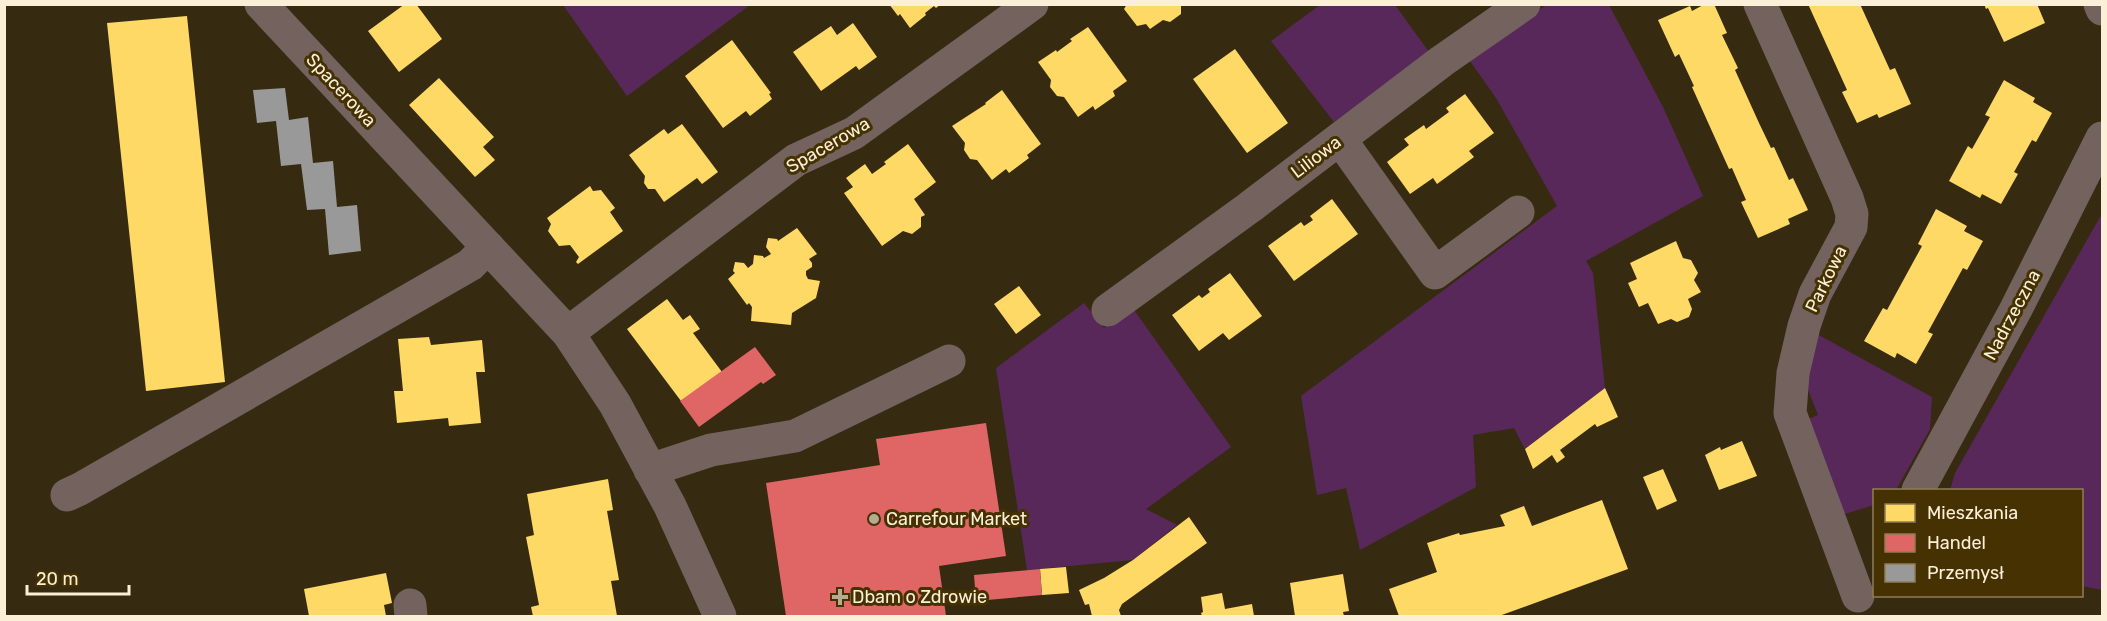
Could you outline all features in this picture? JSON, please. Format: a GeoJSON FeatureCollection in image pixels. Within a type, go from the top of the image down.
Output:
{"type":"FeatureCollection","features":[{"type":"Feature","properties":{"kind":"street","name":"Spacerowa"},"geometry":{"type":"LineString","coordinates":[[261,4],[568,333],[615,404],[669,506],[720,616]]}},
{"type":"Feature","properties":{"kind":"street","name":"Spacerowa"},"geometry":{"type":"LineString","coordinates":[[568,333],[796,160],[854,133],[1032,4]]}},
{"type":"Feature","properties":{"kind":"street","name":"Liliowa"},"geometry":{"type":"LineString","coordinates":[[1108,310],[1442,61],[1524,4]]}},
{"type":"Feature","properties":{"kind":"street","name":"Parkowa"},"geometry":{"type":"LineString","coordinates":[[1760,4],[1847,198],[1852,214],[1851,227],[1815,294],[1804,326],[1793,373],[1790,413],[1854,606]]}},
{"type":"Feature","properties":{"kind":"street"},"geometry":{"type":"LineString","coordinates":[[2100,4],[2103,9]]}},
{"type":"Feature","properties":{"kind":"street","name":"Nadrzeczna"},"geometry":{"type":"LineString","coordinates":[[1919,489],[2016,309],[2091,188],[2103,138]]}},
{"type":"Feature","properties":{"kind":"street"},"geometry":{"type":"LineString","coordinates":[[1340,139],[1436,273],[1518,212]]}},
{"type":"Feature","properties":{"kind":"street"},"geometry":{"type":"LineString","coordinates":[[67,495],[470,265],[488,247]]}},
{"type":"Feature","properties":{"kind":"street"},"geometry":{"type":"LineString","coordinates":[[650,470],[711,450],[795,436],[949,361]]}},
{"type":"Feature","properties":{"kind":"street"},"geometry":{"type":"LineString","coordinates":[[1854,606],[1873,573]]}},
{"type":"Feature","properties":{"kind":"shaded area"},"geometry":{"type":"Polygon","coordinates":[[[563,5],[750,5],[627,96],[563,5]]]}},
{"type":"Feature","properties":{"kind":"shaded area"},"geometry":{"type":"Polygon","coordinates":[[[1320,5],[1395,5],[1429,52],[1334,122],[1271,41],[1320,5]]]}},
{"type":"Feature","properties":{"kind":"shaded area"},"geometry":{"type":"Polygon","coordinates":[[[1546,5],[1609,5],[1663,107],[1703,196],[1586,261],[1593,273],[1605,388],[1525,449],[1514,428],[1473,435],[1476,487],[1360,550],[1346,488],[1317,495],[1301,396],[1557,206],[1496,98],[1470,61],[1546,5]]]}},
{"type":"Feature","properties":{"kind":"shaded area"},"geometry":{"type":"Polygon","coordinates":[[[2102,217],[2102,590],[2083,586],[2083,489],[1950,489],[1955,473],[2102,217]]]}},
{"type":"Feature","properties":{"kind":"shaded area"},"geometry":{"type":"Polygon","coordinates":[[[1084,303],[1104,328],[1132,307],[1231,447],[1146,509],[1177,525],[1133,560],[1027,570],[996,368],[1084,303]]]}},
{"type":"Feature","properties":{"kind":"shaded area"},"geometry":{"type":"Polygon","coordinates":[[[1815,333],[1932,397],[1930,429],[1897,489],[1873,489],[1873,505],[1841,515],[1806,420],[1818,415],[1803,377],[1815,333]]]}},
{"type":"Feature","properties":{"kind":"building: Mieszkania"},"geometry":{"type":"Polygon","coordinates":[[[405,4],[416,4],[442,39],[399,72],[368,31],[405,4]]]}},
{"type":"Feature","properties":{"kind":"building: Mieszkania"},"geometry":{"type":"Polygon","coordinates":[[[889,4],[941,4],[936,8],[934,6],[910,28],[889,4]]]}},
{"type":"Feature","properties":{"kind":"building: Mieszkania"},"geometry":{"type":"Polygon","coordinates":[[[1127,4],[1183,4],[1181,14],[1170,22],[1163,20],[1150,29],[1146,24],[1137,26],[1124,9],[1127,4]]]}},
{"type":"Feature","properties":{"kind":"building: Mieszkania"},"geometry":{"type":"Polygon","coordinates":[[[1705,4],[1714,4],[1727,33],[1722,35],[1738,68],[1735,70],[1759,123],[1771,148],[1774,147],[1789,180],[1793,178],[1808,210],[1788,219],[1790,224],[1758,238],[1741,202],[1746,200],[1732,168],[1729,169],[1679,54],[1675,57],[1658,20],[1690,6],[1692,11],[1705,4]]]}},
{"type":"Feature","properties":{"kind":"building: Mieszkania"},"geometry":{"type":"Polygon","coordinates":[[[1808,4],[1860,4],[1890,70],[1895,68],[1911,104],[1879,118],[1877,114],[1857,123],[1842,92],[1847,90],[1808,4]]]}},
{"type":"Feature","properties":{"kind":"building: Mieszkania"},"geometry":{"type":"Polygon","coordinates":[[[1984,4],[2037,4],[2045,23],[2004,42],[1984,4]]]}},
{"type":"Feature","properties":{"kind":"building: Mieszkania"},"geometry":{"type":"Polygon","coordinates":[[[187,16],[225,382],[146,391],[107,23],[187,16]]]}},
{"type":"Feature","properties":{"kind":"building: Mieszkania"},"geometry":{"type":"Polygon","coordinates":[[[853,23],[877,57],[859,70],[856,66],[821,91],[793,52],[831,26],[837,35],[853,23]]]}},
{"type":"Feature","properties":{"kind":"building: Mieszkania"},"geometry":{"type":"Polygon","coordinates":[[[1088,27],[1127,81],[1113,91],[1115,96],[1095,110],[1093,106],[1078,117],[1064,97],[1057,96],[1050,87],[1051,80],[1038,62],[1056,50],[1057,52],[1072,41],[1070,39],[1088,27]]]}},
{"type":"Feature","properties":{"kind":"building: Mieszkania"},"geometry":{"type":"Polygon","coordinates":[[[732,40],[771,93],[769,94],[772,99],[750,116],[746,111],[723,128],[685,76],[732,40]]]}},
{"type":"Feature","properties":{"kind":"building: Mieszkania"},"geometry":{"type":"Polygon","coordinates":[[[1235,49],[1288,123],[1247,153],[1193,79],[1235,49]]]}},
{"type":"Feature","properties":{"kind":"building: Mieszkania"},"geometry":{"type":"Polygon","coordinates":[[[439,78],[494,137],[483,147],[495,160],[475,177],[409,105],[439,78]]]}},
{"type":"Feature","properties":{"kind":"building: Mieszkania"},"geometry":{"type":"Polygon","coordinates":[[[2004,80],[2035,98],[2033,102],[2052,113],[2036,142],[2032,140],[2014,172],[2018,174],[2001,204],[1982,194],[1980,198],[1949,181],[1968,146],[1972,149],[1990,117],[1985,115],[2004,80]]]}},
{"type":"Feature","properties":{"kind":"building: Mieszkania"},"geometry":{"type":"Polygon","coordinates":[[[1002,90],[1041,144],[1027,155],[1029,158],[1009,173],[1006,169],[992,180],[977,160],[970,159],[964,150],[965,143],[952,126],[986,104],[1002,90]]]}},
{"type":"Feature","properties":{"kind":"building: Mieszkania"},"geometry":{"type":"Polygon","coordinates":[[[1465,94],[1494,133],[1469,151],[1474,157],[1437,184],[1433,178],[1410,194],[1387,162],[1409,145],[1404,139],[1424,125],[1426,129],[1449,112],[1446,108],[1465,94]]]}},
{"type":"Feature","properties":{"kind":"building: Mieszkania"},"geometry":{"type":"Polygon","coordinates":[[[682,124],[718,172],[702,184],[697,178],[664,202],[655,189],[648,189],[644,183],[645,176],[629,155],[664,129],[668,134],[682,124]]]}},
{"type":"Feature","properties":{"kind":"building: Mieszkania"},"geometry":{"type":"Polygon","coordinates":[[[908,144],[936,182],[914,199],[925,215],[921,217],[921,227],[912,234],[903,231],[882,246],[844,193],[853,187],[846,178],[865,164],[872,174],[908,144]]]}},
{"type":"Feature","properties":{"kind":"building: Mieszkania"},"geometry":{"type":"Polygon","coordinates":[[[590,186],[593,191],[601,190],[615,208],[610,212],[623,231],[578,264],[576,262],[579,257],[570,245],[559,246],[548,231],[551,224],[547,218],[590,186]]]}},
{"type":"Feature","properties":{"kind":"building: Mieszkania"},"geometry":{"type":"Polygon","coordinates":[[[1332,199],[1358,234],[1294,281],[1268,246],[1301,222],[1304,226],[1313,220],[1310,216],[1332,199]]]}},
{"type":"Feature","properties":{"kind":"building: Mieszkania"},"geometry":{"type":"Polygon","coordinates":[[[1936,209],[1967,226],[1964,231],[1983,241],[1967,270],[1963,268],[1928,332],[1933,334],[1916,364],[1897,353],[1895,358],[1864,341],[1883,308],[1887,310],[1922,246],[1918,244],[1936,209]]]}},
{"type":"Feature","properties":{"kind":"building: Mieszkania"},"geometry":{"type":"Polygon","coordinates":[[[797,228],[817,254],[809,259],[812,267],[806,271],[808,279],[820,281],[816,298],[792,313],[791,325],[751,321],[752,307],[749,303],[747,305],[728,279],[735,273],[733,271],[735,262],[744,263],[748,268],[753,264],[754,255],[764,258],[771,254],[766,247],[768,238],[778,241],[797,228]]]}},
{"type":"Feature","properties":{"kind":"building: Mieszkania"},"geometry":{"type":"Polygon","coordinates":[[[1676,241],[1683,258],[1691,260],[1698,273],[1694,280],[1701,292],[1688,299],[1692,309],[1689,317],[1677,322],[1671,319],[1658,324],[1648,303],[1639,307],[1628,283],[1637,279],[1630,263],[1676,241]]]}},
{"type":"Feature","properties":{"kind":"building: Mieszkania"},"geometry":{"type":"Polygon","coordinates":[[[1230,273],[1262,316],[1229,340],[1223,333],[1199,351],[1172,315],[1199,295],[1202,298],[1210,292],[1208,289],[1230,273]]]}},
{"type":"Feature","properties":{"kind":"building: Mieszkania"},"geometry":{"type":"Polygon","coordinates":[[[1019,286],[1041,315],[1016,334],[994,304],[1019,286]]]}},
{"type":"Feature","properties":{"kind":"building: Mieszkania"},"geometry":{"type":"Polygon","coordinates":[[[667,299],[683,320],[690,315],[700,329],[693,333],[722,372],[681,401],[627,329],[667,299]]]}},
{"type":"Feature","properties":{"kind":"building: Mieszkania"},"geometry":{"type":"Polygon","coordinates":[[[429,337],[431,345],[482,340],[485,372],[476,372],[481,423],[449,426],[448,418],[397,423],[394,391],[403,391],[398,339],[429,337]]]}},
{"type":"Feature","properties":{"kind":"building: Mieszkania"},"geometry":{"type":"Polygon","coordinates":[[[1605,388],[1618,417],[1597,427],[1595,424],[1560,450],[1565,457],[1557,463],[1552,455],[1533,469],[1525,449],[1605,388]]]}},
{"type":"Feature","properties":{"kind":"building: Mieszkania"},"geometry":{"type":"Polygon","coordinates":[[[1742,441],[1757,476],[1719,490],[1705,455],[1720,447],[1721,450],[1742,441]]]}},
{"type":"Feature","properties":{"kind":"building: Mieszkania"},"geometry":{"type":"Polygon","coordinates":[[[1663,469],[1677,501],[1657,510],[1643,477],[1663,469]]]}},
{"type":"Feature","properties":{"kind":"building: Mieszkania"},"geometry":{"type":"Polygon","coordinates":[[[608,479],[613,510],[607,511],[619,580],[611,581],[617,616],[533,616],[531,607],[539,605],[526,537],[534,535],[527,494],[608,479]]]}},
{"type":"Feature","properties":{"kind":"building: Mieszkania"},"geometry":{"type":"Polygon","coordinates":[[[1602,500],[1628,569],[1499,616],[1399,616],[1389,589],[1437,572],[1427,543],[1459,533],[1460,535],[1505,526],[1500,515],[1524,506],[1532,526],[1602,500]]]}},
{"type":"Feature","properties":{"kind":"building: Mieszkania"},"geometry":{"type":"Polygon","coordinates":[[[1189,517],[1207,543],[1122,604],[1119,610],[1121,616],[1092,616],[1089,604],[1085,605],[1079,590],[1133,560],[1189,517]]]}},
{"type":"Feature","properties":{"kind":"building: Mieszkania"},"geometry":{"type":"Polygon","coordinates":[[[1066,567],[1069,593],[1042,595],[1040,569],[1066,567]]]}},
{"type":"Feature","properties":{"kind":"building: Mieszkania"},"geometry":{"type":"Polygon","coordinates":[[[386,573],[392,603],[384,605],[386,616],[309,616],[304,589],[386,573]]]}},
{"type":"Feature","properties":{"kind":"building: Mieszkania"},"geometry":{"type":"Polygon","coordinates":[[[1343,574],[1349,611],[1343,612],[1344,616],[1295,616],[1290,583],[1343,574]]]}},
{"type":"Feature","properties":{"kind":"building: Mieszkania"},"geometry":{"type":"Polygon","coordinates":[[[1222,593],[1225,609],[1252,604],[1254,616],[1202,616],[1201,597],[1222,593]]]}},
{"type":"Feature","properties":{"kind":"building: Handel"},"geometry":{"type":"Polygon","coordinates":[[[755,347],[776,375],[763,384],[761,382],[699,427],[680,401],[755,347]]]}},
{"type":"Feature","properties":{"kind":"building: Handel"},"geometry":{"type":"Polygon","coordinates":[[[986,423],[1006,556],[939,566],[946,616],[786,616],[766,483],[880,465],[876,439],[986,423]]]}},
{"type":"Feature","properties":{"kind":"building: Handel"},"geometry":{"type":"Polygon","coordinates":[[[1040,569],[1042,595],[976,601],[974,575],[1040,569]]]}},
{"type":"Feature","properties":{"kind":"building: Przemysł"},"geometry":{"type":"Polygon","coordinates":[[[285,88],[289,120],[308,117],[313,163],[333,161],[337,207],[357,205],[361,251],[329,255],[325,209],[307,210],[301,164],[281,166],[276,121],[257,123],[253,90],[285,88]]]}},
{"type":"Feature","properties":{"kind":"place","name":"Carrefour Market"},"geometry":{"type":"Point","coordinates":[874,519]}},
{"type":"Feature","properties":{"kind":"place","name":"Dbam o Zdrowie"},"geometry":{"type":"Point","coordinates":[840,597]}}]}
